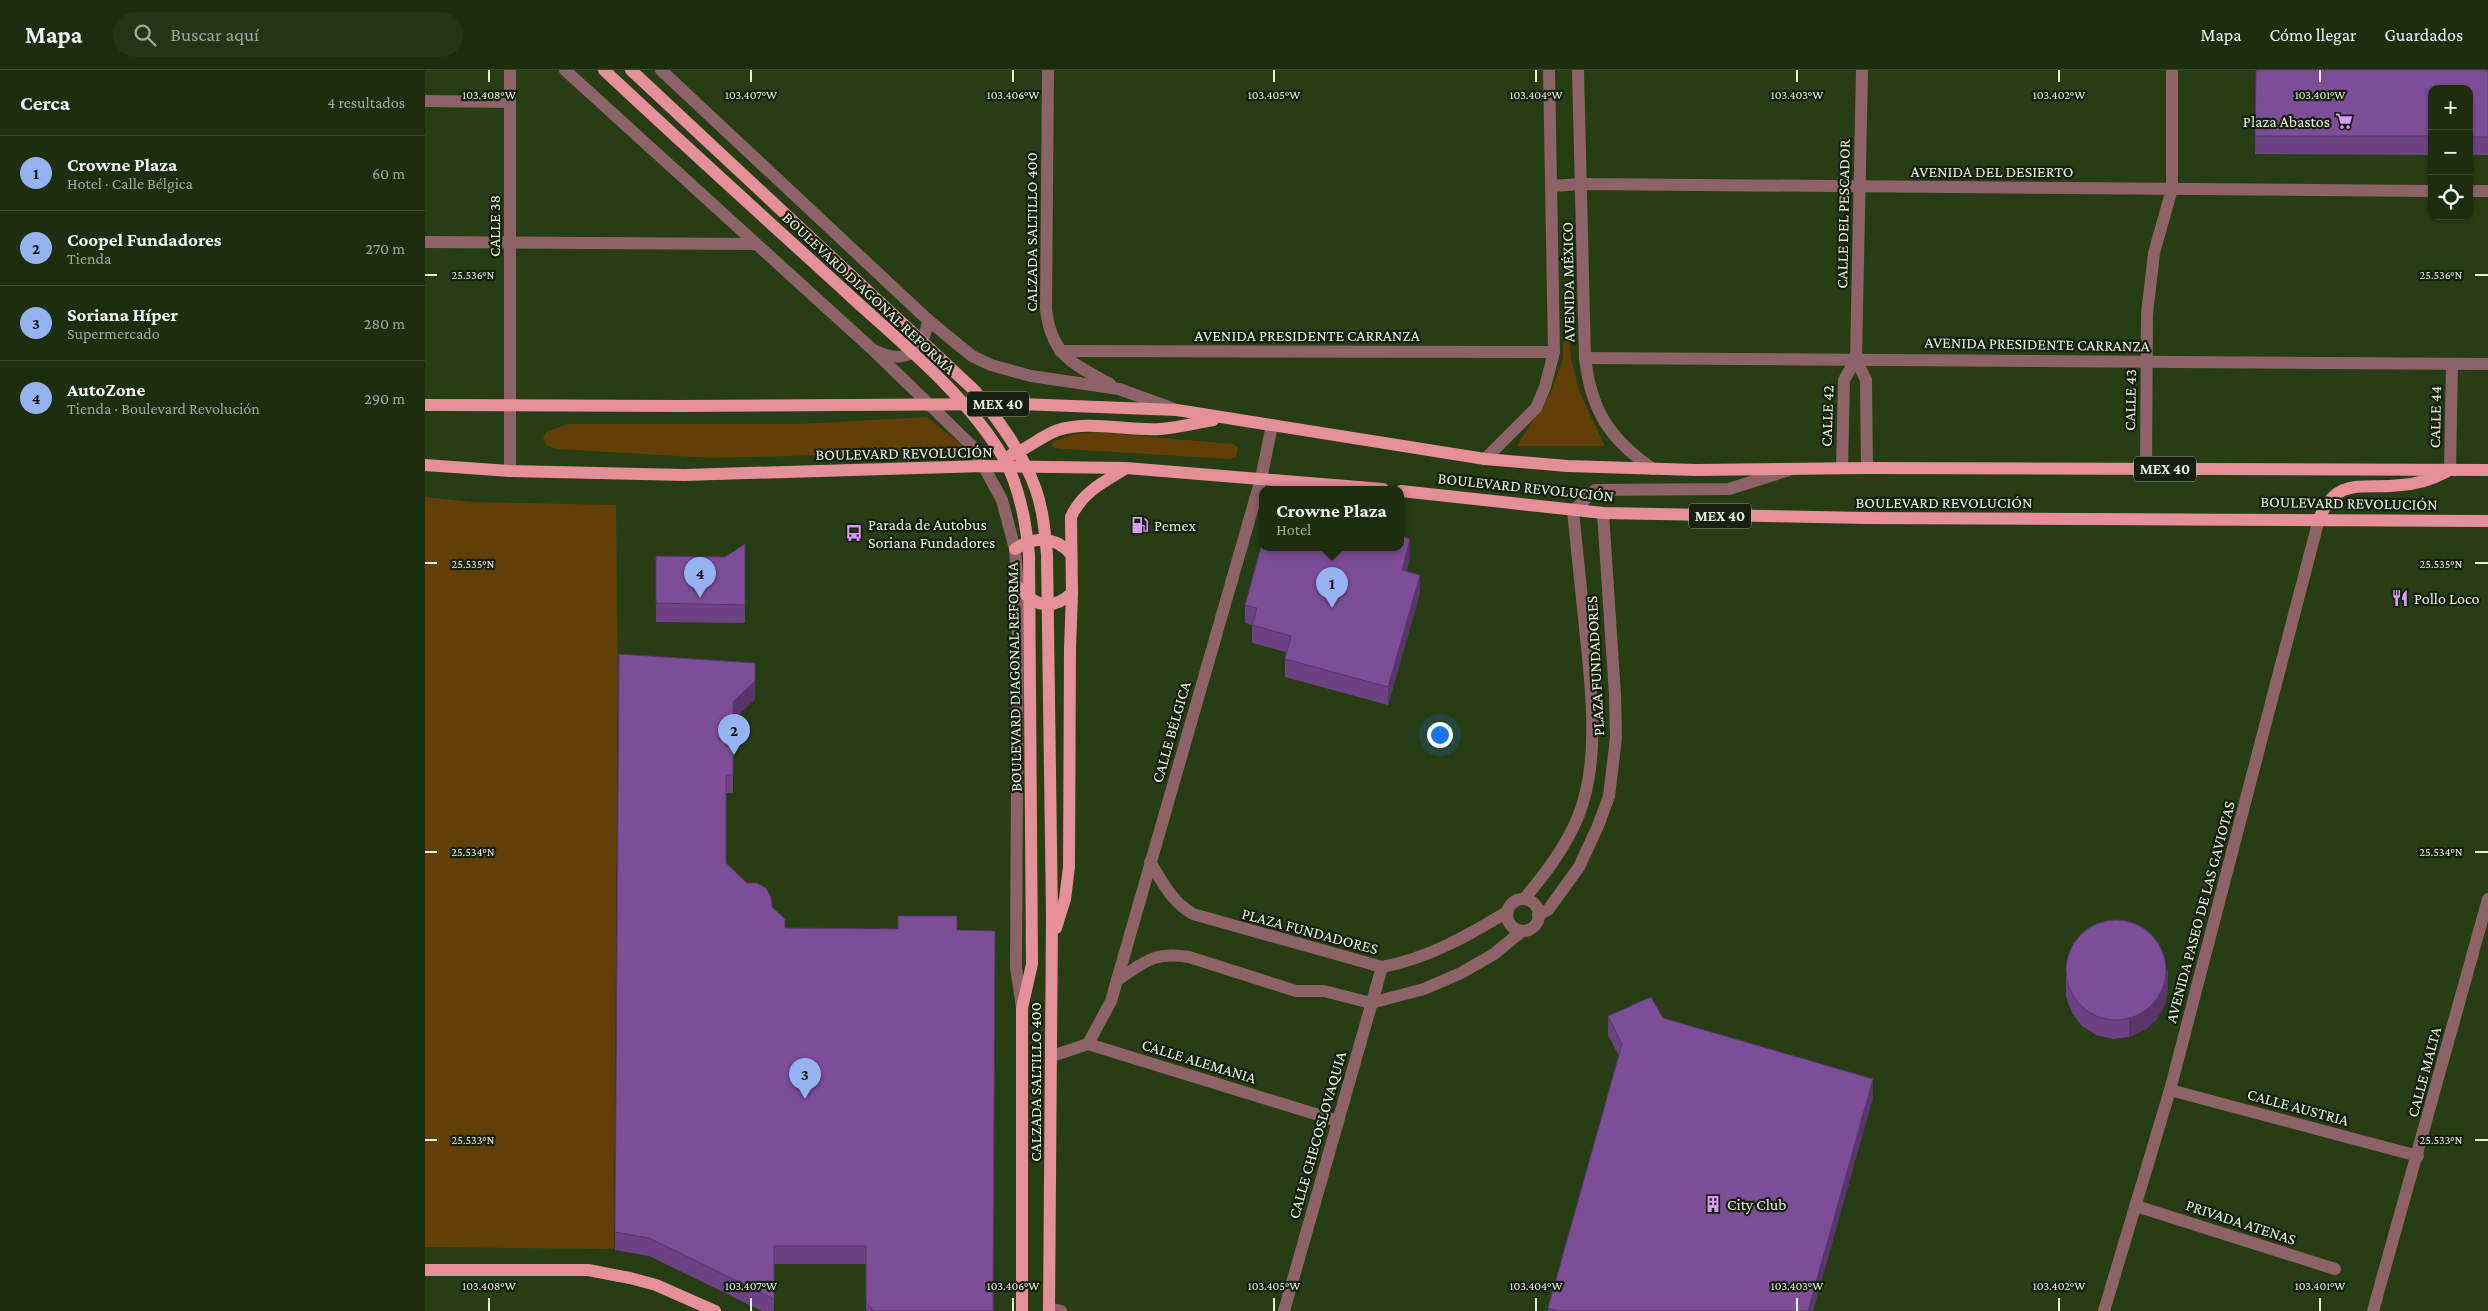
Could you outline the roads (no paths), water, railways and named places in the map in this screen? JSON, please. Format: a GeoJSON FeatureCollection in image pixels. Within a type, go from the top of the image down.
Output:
{"type":"FeatureCollection","features":[{"type":"Feature","properties":{"kind":"main road","name":"BOULEVARD DIAGONAL REFORMA"},"geometry":{"type":"LineString","coordinates":[[604,70],[906,347],[967,408],[1004,459],[1019,493],[1027,528],[1033,857]]}},
{"type":"Feature","properties":{"kind":"main road","name":"BOULEVARD DIAGONAL REFORMA"},"geometry":{"type":"LineString","coordinates":[[631,70],[677,115],[955,370],[994,414],[1020,454],[1036,491],[1044,527],[1047,555],[1052,854]]}},
{"type":"Feature","properties":{"kind":"main road","name":"MEX 40"},"geometry":{"type":"LineString","coordinates":[[425,405],[929,404],[1177,410],[1485,459],[1567,466],[1653,469],[2488,470]]}},
{"type":"Feature","properties":{"kind":"main road"},"geometry":{"type":"LineString","coordinates":[[984,466],[1027,449],[1046,435],[1058,430],[1084,426],[1161,429],[1223,418]]}},
{"type":"Feature","properties":{"kind":"main road","name":"BOULEVARD REVOLUCIÓN"},"geometry":{"type":"LineString","coordinates":[[425,465],[510,471],[684,475],[984,466],[1125,468],[1346,486]]}},
{"type":"Feature","properties":{"kind":"main road"},"geometry":{"type":"LineString","coordinates":[[1051,942],[1065,899],[1069,867],[1070,649],[1073,593],[1071,516],[1076,505],[1088,492],[1125,468]]}},
{"type":"Feature","properties":{"kind":"main road"},"geometry":{"type":"LineString","coordinates":[[2319,519],[2330,498],[2347,487],[2399,486],[2421,482],[2450,470]]}},
{"type":"Feature","properties":{"kind":"main road","name":"BOULEVARD REVOLUCIÓN"},"geometry":{"type":"LineString","coordinates":[[1404,491],[1603,513],[1867,518],[2488,521]]}},
{"type":"Feature","properties":{"kind":"main road"},"geometry":{"type":"LineString","coordinates":[[1015,549],[1025,542],[1044,539],[1063,545],[1071,554]]}},
{"type":"Feature","properties":{"kind":"main road"},"geometry":{"type":"LineString","coordinates":[[1017,588],[1026,596],[1044,604],[1063,601],[1073,593]]}},
{"type":"Feature","properties":{"kind":"main road","name":"CALZADA SALTILLO 400"},"geometry":{"type":"LineString","coordinates":[[1052,854],[1053,1310]]}},
{"type":"Feature","properties":{"kind":"main road","name":"CALZADA SALTILLO 400"},"geometry":{"type":"LineString","coordinates":[[1022,1311],[1022,1008],[1032,964],[1033,857]]}},
{"type":"Feature","properties":{"kind":"main road"},"geometry":{"type":"LineString","coordinates":[[425,1270],[587,1270],[656,1285],[715,1311]]}},
{"type":"Feature","properties":{"kind":"street","name":"CALLE 38"},"geometry":{"type":"LineString","coordinates":[[510,70],[510,471]]}},
{"type":"Feature","properties":{"kind":"street"},"geometry":{"type":"LineString","coordinates":[[565,70],[872,349],[973,447],[1002,500],[1015,549],[1017,588],[1016,967],[1022,1008]]}},
{"type":"Feature","properties":{"kind":"street"},"geometry":{"type":"LineString","coordinates":[[661,70],[928,320],[972,356],[991,365],[1031,376],[1119,389],[1177,410]]}},
{"type":"Feature","properties":{"kind":"street","name":"CALZADA SALTILLO 400"},"geometry":{"type":"LineString","coordinates":[[1048,70],[1046,309],[1049,330],[1060,350],[1076,366],[1119,389]]}},
{"type":"Feature","properties":{"kind":"street","name":"AVENIDA MÉXICO"},"geometry":{"type":"LineString","coordinates":[[1485,459],[1536,408],[1545,387],[1554,352],[1549,70]]}},
{"type":"Feature","properties":{"kind":"street","name":"AVENIDA MÉXICO"},"geometry":{"type":"LineString","coordinates":[[1578,70],[1585,358],[1589,385],[1597,411],[1611,434],[1624,447],[1653,469]]}},
{"type":"Feature","properties":{"kind":"street","name":"CALLE DEL PESCADOR"},"geometry":{"type":"LineString","coordinates":[[1856,359],[1862,70]]}},
{"type":"Feature","properties":{"kind":"street","name":"CALLE 43"},"geometry":{"type":"LineString","coordinates":[[2146,469],[2147,314],[2155,253],[2172,189],[2172,70]]}},
{"type":"Feature","properties":{"kind":"street"},"geometry":{"type":"LineString","coordinates":[[425,101],[510,102]]}},
{"type":"Feature","properties":{"kind":"street","name":"AVENIDA DEL DESIERTO"},"geometry":{"type":"LineString","coordinates":[[1552,186],[1582,184],[2428,191]]}},
{"type":"Feature","properties":{"kind":"street"},"geometry":{"type":"LineString","coordinates":[[2473,191],[2488,192]]}},
{"type":"Feature","properties":{"kind":"street"},"geometry":{"type":"LineString","coordinates":[[425,242],[755,244]]}},
{"type":"Feature","properties":{"kind":"street"},"geometry":{"type":"LineString","coordinates":[[872,349],[886,356],[902,356],[917,349],[926,336],[928,320]]}},
{"type":"Feature","properties":{"kind":"street","name":"AVENIDA PRESIDENTE CARRANZA"},"geometry":{"type":"LineString","coordinates":[[1060,350],[1554,352]]}},
{"type":"Feature","properties":{"kind":"street","name":"AVENIDA PRESIDENTE CARRANZA"},"geometry":{"type":"LineString","coordinates":[[1585,358],[2488,364]]}},
{"type":"Feature","properties":{"kind":"street"},"geometry":{"type":"LineString","coordinates":[[1856,359],[1866,380],[1867,468]]}},
{"type":"Feature","properties":{"kind":"street","name":"CALLE 42"},"geometry":{"type":"LineString","coordinates":[[1842,468],[1844,380],[1856,359]]}},
{"type":"Feature","properties":{"kind":"street","name":"CALLE 44"},"geometry":{"type":"LineString","coordinates":[[2450,470],[2452,364]]}},
{"type":"Feature","properties":{"kind":"street","name":"CALLE BÉLGICA"},"geometry":{"type":"LineString","coordinates":[[1088,1044],[1111,1001],[1261,479],[1272,425]]}},
{"type":"Feature","properties":{"kind":"street"},"geometry":{"type":"LineString","coordinates":[[1573,511],[1595,490],[1729,489],[1792,469]]}},
{"type":"Feature","properties":{"kind":"street","name":"PLAZA FUNDADORES"},"geometry":{"type":"LineString","coordinates":[[1524,899],[1563,847],[1578,816],[1588,773],[1592,740],[1592,696],[1573,511]]}},
{"type":"Feature","properties":{"kind":"street","name":"PLAZA FUNDADORES"},"geometry":{"type":"LineString","coordinates":[[1538,915],[1549,910],[1579,867],[1598,826],[1609,796],[1616,738],[1603,513]]}},
{"type":"Feature","properties":{"kind":"street","name":"AVENIDA PASEO DE LAS GAVIOTAS"},"geometry":{"type":"LineString","coordinates":[[2104,1311],[2170,1090],[2319,519]]}},
{"type":"Feature","properties":{"kind":"street"},"geometry":{"type":"LineString","coordinates":[[1592,696],[1615,695]]}},
{"type":"Feature","properties":{"kind":"street","name":"PLAZA FUNDADORES"},"geometry":{"type":"LineString","coordinates":[[1150,862],[1171,898],[1179,906],[1193,914],[1382,967],[1409,962],[1448,946],[1507,912]]}},
{"type":"Feature","properties":{"kind":"street","name":"CALLE MALTA"},"geometry":{"type":"LineString","coordinates":[[2373,1311],[2418,1156],[2488,898]]}},
{"type":"Feature","properties":{"kind":"street"},"geometry":{"type":"LineString","coordinates":[[1117,980],[1156,956],[1171,954],[1189,957],[1296,990],[1323,990],[1371,1003],[1424,989],[1461,973],[1494,954],[1521,930],[1535,925],[1538,915],[1534,904],[1524,899],[1515,901],[1507,912],[1509,922],[1516,929],[1521,930]]}},
{"type":"Feature","properties":{"kind":"street","name":"CALLE CHECOSLOVAQUIA"},"geometry":{"type":"LineString","coordinates":[[1284,1311],[1382,967]]}},
{"type":"Feature","properties":{"kind":"street"},"geometry":{"type":"LineString","coordinates":[[1052,1056],[1088,1044]]}},
{"type":"Feature","properties":{"kind":"street","name":"CALLE ALEMANIA"},"geometry":{"type":"LineString","coordinates":[[1088,1044],[1338,1121]]}},
{"type":"Feature","properties":{"kind":"street","name":"CALLE AUSTRIA"},"geometry":{"type":"LineString","coordinates":[[2170,1090],[2418,1156]]}},
{"type":"Feature","properties":{"kind":"street","name":"PRIVADA ATENAS"},"geometry":{"type":"LineString","coordinates":[[2136,1206],[2335,1269]]}},
{"type":"Feature","properties":{"kind":"place","name":"Plaza Abastos"},"geometry":{"type":"Point","coordinates":[2344,121]}},
{"type":"Feature","properties":{"kind":"place","name":"Pemex"},"geometry":{"type":"Point","coordinates":[1140,525]}},
{"type":"Feature","properties":{"kind":"place","name":"Parada de Autobus Soriana Fundadores"},"geometry":{"type":"Point","coordinates":[854,533]}},
{"type":"Feature","properties":{"kind":"place","name":"AutoZone"},"geometry":{"type":"Point","coordinates":[700,598]}},
{"type":"Feature","properties":{"kind":"place","name":"Pollo Loco"},"geometry":{"type":"Point","coordinates":[2400,598]}},
{"type":"Feature","properties":{"kind":"place","name":"Crowne Plaza"},"geometry":{"type":"Point","coordinates":[1332,608]}},
{"type":"Feature","properties":{"kind":"place","name":"Coopel Fundadores"},"geometry":{"type":"Point","coordinates":[734,755]}},
{"type":"Feature","properties":{"kind":"place","name":"Soriana Híper"},"geometry":{"type":"Point","coordinates":[805,1099]}},
{"type":"Feature","properties":{"kind":"place","name":"City Club"},"geometry":{"type":"Point","coordinates":[1713,1204]}}]}
